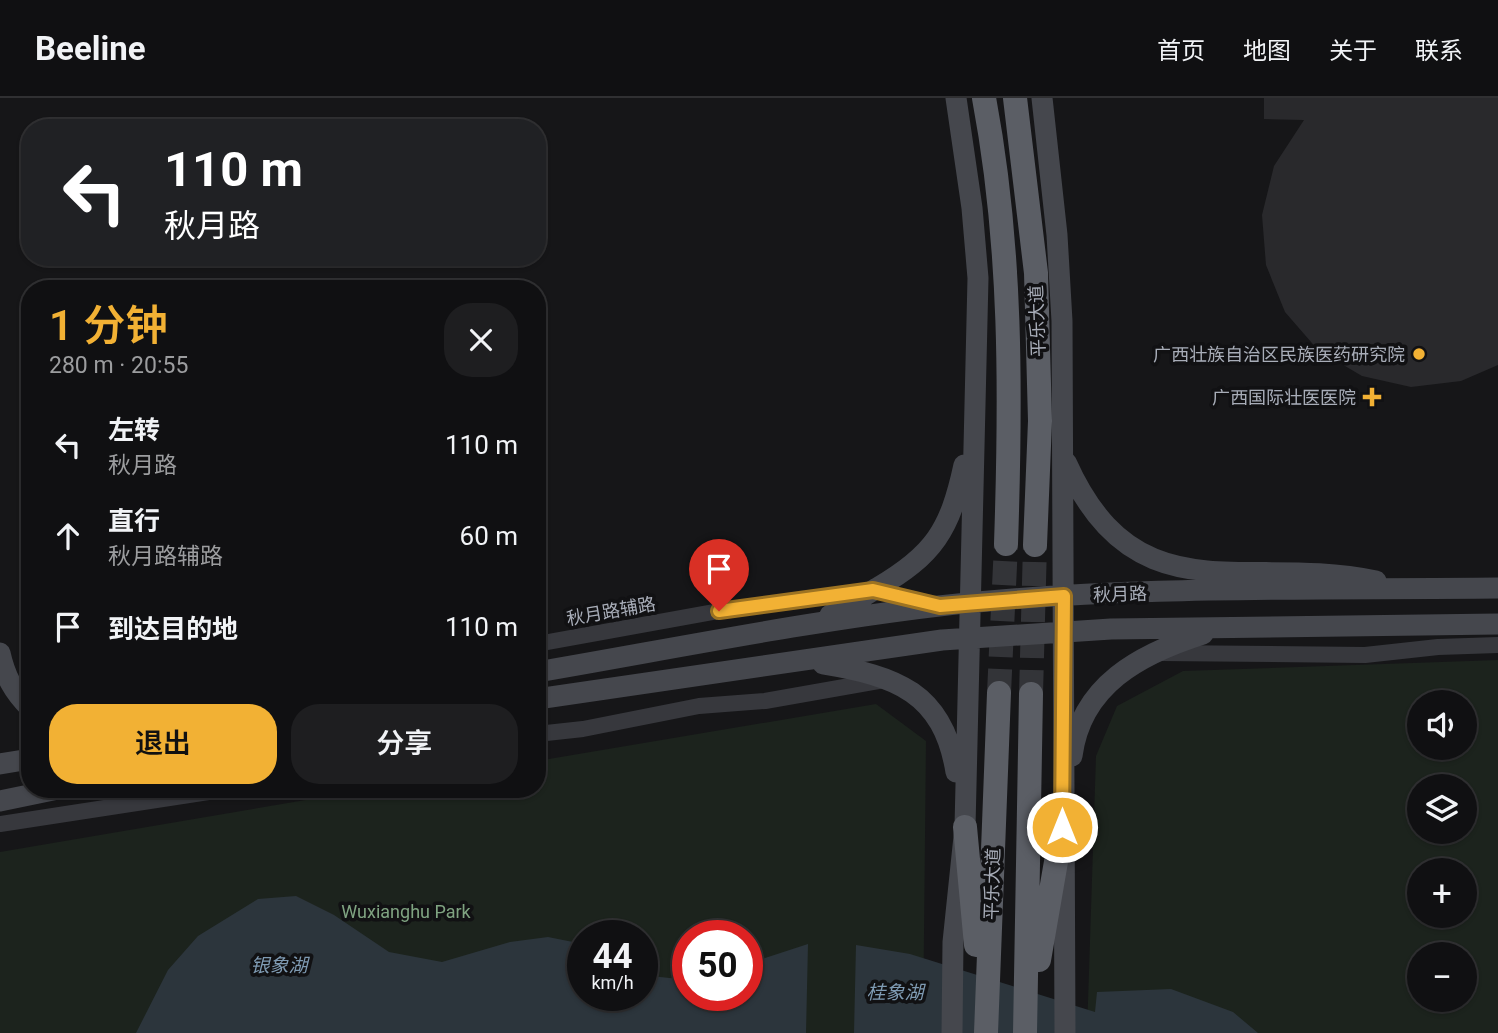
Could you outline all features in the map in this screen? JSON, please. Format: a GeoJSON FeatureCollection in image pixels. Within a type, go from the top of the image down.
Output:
{"type":"FeatureCollection","features":[{"type":"Feature","properties":{"kind":"highway","name":"平乐大道"},"geometry":{"type":"LineString","coordinates":[[984,98],[1007,274],[1010,420],[1006,544]]}},
{"type":"Feature","properties":{"kind":"highway","name":"平乐大道"},"geometry":{"type":"LineString","coordinates":[[1015,98],[1036,273],[1040,421],[1035,545]]}},
{"type":"Feature","properties":{"kind":"highway","name":"平乐大道"},"geometry":{"type":"LineString","coordinates":[[985,1033],[999,693]]}},
{"type":"Feature","properties":{"kind":"highway","name":"平乐大道"},"geometry":{"type":"LineString","coordinates":[[1026,1033],[1031,694]]}},
{"type":"Feature","properties":{"kind":"highway"},"geometry":{"type":"LineString","coordinates":[[965,827],[985,1033]]}},
{"type":"Feature","properties":{"kind":"highway"},"geometry":{"type":"LineString","coordinates":[[1026,1033],[1062,827]]}},
{"type":"Feature","properties":{"kind":"main road"},"geometry":{"type":"LineString","coordinates":[[952,1033],[953,942],[965,827],[978,278],[972,208],[956,98]]}},
{"type":"Feature","properties":{"kind":"main road"},"geometry":{"type":"LineString","coordinates":[[1042,98],[1057,235],[1063,455],[1062,827],[1065,1033]]}},
{"type":"Feature","properties":{"kind":"main road"},"geometry":{"type":"LineString","coordinates":[[807,626],[854,604],[909,570],[930,550],[945,527],[957,498],[976,412]]}},
{"type":"Feature","properties":{"kind":"main road"},"geometry":{"type":"LineString","coordinates":[[1063,455],[1080,494],[1094,513],[1129,547],[1153,560],[1188,570],[1341,573],[1416,589]]}},
{"type":"Feature","properties":{"kind":"main road","name":"秋月路"},"geometry":{"type":"LineString","coordinates":[[546,670],[940,606],[1114,593],[1498,588]]}},
{"type":"Feature","properties":{"kind":"main road","name":"秋月路"},"geometry":{"type":"LineString","coordinates":[[546,698],[968,638],[1063,632],[1498,624]]}},
{"type":"Feature","properties":{"kind":"main road"},"geometry":{"type":"LineString","coordinates":[[1062,827],[1074,736],[1088,706],[1104,686],[1150,653],[1222,628]]}},
{"type":"Feature","properties":{"kind":"main road"},"geometry":{"type":"LineString","coordinates":[[0,653],[4,674],[21,699]]}},
{"type":"Feature","properties":{"kind":"main road"},"geometry":{"type":"LineString","coordinates":[[804,660],[888,679],[926,704],[951,741],[965,827]]}},
{"type":"Feature","properties":{"kind":"main road"},"geometry":{"type":"LineString","coordinates":[[0,764],[21,760]]}},
{"type":"Feature","properties":{"kind":"main road"},"geometry":{"type":"LineString","coordinates":[[0,801],[21,797]]}},
{"type":"Feature","properties":{"kind":"street","name":"秋月路辅路"},"geometry":{"type":"LineString","coordinates":[[546,642],[719,611],[873,590],[940,606]]}},
{"type":"Feature","properties":{"kind":"street"},"geometry":{"type":"LineString","coordinates":[[1150,653],[1365,655],[1437,647],[1498,645]]}},
{"type":"Feature","properties":{"kind":"street"},"geometry":{"type":"LineString","coordinates":[[546,733],[583,729],[699,706],[765,701],[888,679]]}},
{"type":"Feature","properties":{"kind":"street"},"geometry":{"type":"LineString","coordinates":[[0,764],[21,755]]}},
{"type":"Feature","properties":{"kind":"street"},"geometry":{"type":"LineString","coordinates":[[0,824],[169,798]]}},
{"type":"Feature","properties":{"kind":"green space"},"geometry":{"type":"Polygon","coordinates":[[[1498,660],[1498,1033],[1087,1033],[1096,756],[1117,706],[1183,671],[1498,660]]]}},
{"type":"Feature","properties":{"kind":"green space","name":"Wuxianghu Park"},"geometry":{"type":"Polygon","coordinates":[[[876,704],[926,741],[923,1033],[0,1033],[0,852],[317,798],[546,798],[546,759],[876,704]]]}},
{"type":"Feature","properties":{"kind":"water","name":"银象湖"},"geometry":{"type":"Polygon","coordinates":[[[296,896],[334,915],[389,952],[442,962],[510,942],[548,937],[567,941],[567,1011],[658,1011],[658,977],[672,978],[672,1011],[763,1011],[763,959],[808,944],[806,1033],[136,1033],[168,970],[198,936],[258,899],[296,896]]]}},
{"type":"Feature","properties":{"kind":"water","name":"桂象湖"},"geometry":{"type":"Polygon","coordinates":[[[856,945],[910,954],[1095,1012],[1097,992],[1171,989],[1233,1012],[1258,1033],[854,1033],[856,945]]]}},
{"type":"Feature","properties":{"kind":"building"},"geometry":{"type":"Polygon","coordinates":[[[1264,98],[1498,98],[1498,365],[1461,381],[1411,387],[1362,376],[1318,350],[1285,312],[1266,265],[1262,215],[1274,166],[1304,120],[1264,119],[1264,98]]]}},
{"type":"Feature","properties":{"kind":"tunnel"},"geometry":{"type":"LineString","coordinates":[[999,693],[1006,544]]}},
{"type":"Feature","properties":{"kind":"tunnel"},"geometry":{"type":"LineString","coordinates":[[1031,694],[1035,545]]}},
{"type":"Feature","properties":{"kind":"place","name":"广西壮族自治区民族医药研究院"},"geometry":{"type":"Point","coordinates":[1419,354]}},
{"type":"Feature","properties":{"kind":"place","name":"广西国际壮医医院"},"geometry":{"type":"Point","coordinates":[1372,397]}},
{"type":"Feature","properties":{"kind":"route"},"geometry":{"type":"LineString","coordinates":[[719,611],[873,590],[940,606],[1064,596],[1062,827]]}}]}
